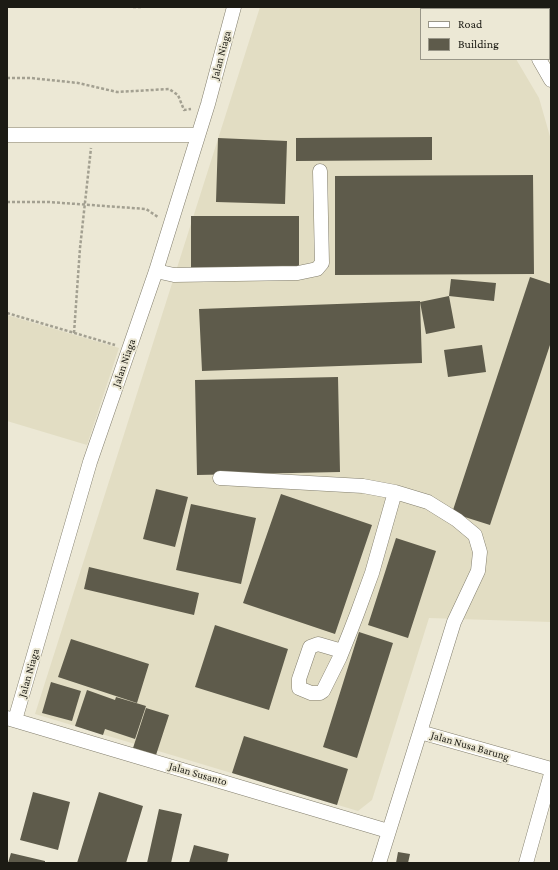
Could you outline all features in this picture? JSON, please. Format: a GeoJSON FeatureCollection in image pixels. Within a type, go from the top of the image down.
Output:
{"type":"FeatureCollection","features":[{"type":"Feature","properties":{"kind":"street","name":"Jalan Niaga"},"geometry":{"type":"LineString","coordinates":[[11,719],[90,462],[156,271],[168,227],[208,104],[234,7]]}},
{"type":"Feature","properties":{"kind":"street"},"geometry":{"type":"LineString","coordinates":[[540,60],[551,80]]}},
{"type":"Feature","properties":{"kind":"street"},"geometry":{"type":"LineString","coordinates":[[7,135],[197,135]]}},
{"type":"Feature","properties":{"kind":"street"},"geometry":{"type":"LineString","coordinates":[[156,271],[174,275],[298,273],[317,269],[322,263],[320,171]]}},
{"type":"Feature","properties":{"kind":"street"},"geometry":{"type":"LineString","coordinates":[[220,478],[363,486],[395,492],[428,502],[457,520],[475,535],[480,552],[478,571],[454,622],[420,732]]}},
{"type":"Feature","properties":{"kind":"street"},"geometry":{"type":"LineString","coordinates":[[342,651],[372,573],[395,492]]}},
{"type":"Feature","properties":{"kind":"street","name":"Jalan Susanto"},"geometry":{"type":"LineString","coordinates":[[11,719],[388,831]]}},
{"type":"Feature","properties":{"kind":"street","name":"Jalan Nusa Barung"},"geometry":{"type":"LineString","coordinates":[[379,863],[420,732],[551,769]]}},
{"type":"Feature","properties":{"kind":"street"},"geometry":{"type":"LineString","coordinates":[[526,863],[551,774]]}},
{"type":"Feature","properties":{"kind":"path"},"geometry":{"type":"LineString","coordinates":[[133,7],[142,7]]}},
{"type":"Feature","properties":{"kind":"path"},"geometry":{"type":"LineString","coordinates":[[7,78],[31,78],[78,83],[117,92],[169,89],[178,95],[184,110],[208,104]]}},
{"type":"Feature","properties":{"kind":"path"},"geometry":{"type":"LineString","coordinates":[[74,333],[84,204],[93,135]]}},
{"type":"Feature","properties":{"kind":"path"},"geometry":{"type":"LineString","coordinates":[[7,202],[84,204],[146,209],[153,212],[168,227]]}},
{"type":"Feature","properties":{"kind":"path"},"geometry":{"type":"LineString","coordinates":[[7,313],[129,350]]}},
{"type":"Feature","properties":{"kind":"shaded area"},"geometry":{"type":"Polygon","coordinates":[[[260,7],[483,7],[420,8],[420,60],[517,60],[539,98],[551,140],[551,622],[429,618],[372,800],[358,811],[35,714],[260,7]]]}},
{"type":"Feature","properties":{"kind":"shaded area"},"geometry":{"type":"Polygon","coordinates":[[[7,315],[119,348],[87,445],[7,421],[7,315]]]}},
{"type":"Feature","properties":{"kind":"building"},"geometry":{"type":"Polygon","coordinates":[[[432,137],[432,160],[296,161],[296,138],[432,137]]]}},
{"type":"Feature","properties":{"kind":"building"},"geometry":{"type":"Polygon","coordinates":[[[218,138],[287,141],[285,204],[216,202],[218,138]]]}},
{"type":"Feature","properties":{"kind":"building"},"geometry":{"type":"Polygon","coordinates":[[[533,175],[534,274],[335,275],[335,176],[533,175]]]}},
{"type":"Feature","properties":{"kind":"building"},"geometry":{"type":"Polygon","coordinates":[[[191,216],[299,216],[299,270],[191,271],[191,216]]]}},
{"type":"Feature","properties":{"kind":"building"},"geometry":{"type":"Polygon","coordinates":[[[530,277],[551,284],[551,342],[490,525],[452,513],[530,277]]]}},
{"type":"Feature","properties":{"kind":"building"},"geometry":{"type":"Polygon","coordinates":[[[451,279],[496,283],[494,301],[449,296],[451,279]]]}},
{"type":"Feature","properties":{"kind":"building"},"geometry":{"type":"Polygon","coordinates":[[[449,296],[455,328],[426,334],[420,302],[449,296]]]}},
{"type":"Feature","properties":{"kind":"building"},"geometry":{"type":"Polygon","coordinates":[[[420,301],[422,363],[202,371],[199,309],[420,301]]]}},
{"type":"Feature","properties":{"kind":"building"},"geometry":{"type":"Polygon","coordinates":[[[482,345],[486,372],[448,377],[444,350],[482,345]]]}},
{"type":"Feature","properties":{"kind":"building"},"geometry":{"type":"Polygon","coordinates":[[[338,377],[340,472],[197,475],[195,380],[338,377]]]}},
{"type":"Feature","properties":{"kind":"building"},"geometry":{"type":"Polygon","coordinates":[[[156,489],[188,497],[175,547],[143,539],[156,489]]]}},
{"type":"Feature","properties":{"kind":"building"},"geometry":{"type":"Polygon","coordinates":[[[281,494],[372,525],[335,634],[243,603],[281,494]]]}},
{"type":"Feature","properties":{"kind":"building"},"geometry":{"type":"Polygon","coordinates":[[[191,504],[256,518],[241,584],[176,570],[191,504]]]}},
{"type":"Feature","properties":{"kind":"building"},"geometry":{"type":"Polygon","coordinates":[[[396,538],[436,551],[408,638],[368,625],[396,538]]]}},
{"type":"Feature","properties":{"kind":"building"},"geometry":{"type":"Polygon","coordinates":[[[89,567],[199,593],[194,615],[84,589],[89,567]]]}},
{"type":"Feature","properties":{"kind":"building"},"geometry":{"type":"Polygon","coordinates":[[[215,625],[288,649],[269,710],[195,687],[215,625]]]}},
{"type":"Feature","properties":{"kind":"building"},"geometry":{"type":"Polygon","coordinates":[[[359,632],[393,643],[357,758],[323,747],[359,632]]]}},
{"type":"Feature","properties":{"kind":"building"},"geometry":{"type":"Polygon","coordinates":[[[71,639],[149,664],[137,703],[58,677],[71,639]]]}},
{"type":"Feature","properties":{"kind":"building"},"geometry":{"type":"Polygon","coordinates":[[[51,682],[81,691],[72,721],[42,713],[51,682]]]}},
{"type":"Feature","properties":{"kind":"building"},"geometry":{"type":"Polygon","coordinates":[[[87,690],[115,700],[116,697],[146,706],[135,739],[105,729],[103,735],[75,726],[87,690]]]}},
{"type":"Feature","properties":{"kind":"building"},"geometry":{"type":"Polygon","coordinates":[[[146,708],[169,715],[156,755],[133,748],[146,708]]]}},
{"type":"Feature","properties":{"kind":"building"},"geometry":{"type":"Polygon","coordinates":[[[244,736],[348,769],[337,805],[232,773],[244,736]]]}},
{"type":"Feature","properties":{"kind":"building"},"geometry":{"type":"Polygon","coordinates":[[[33,792],[70,802],[58,850],[20,840],[33,792]]]}},
{"type":"Feature","properties":{"kind":"building"},"geometry":{"type":"Polygon","coordinates":[[[99,792],[143,806],[126,863],[77,863],[99,792]]]}},
{"type":"Feature","properties":{"kind":"building"},"geometry":{"type":"Polygon","coordinates":[[[159,809],[182,814],[171,863],[147,863],[159,809]]]}},
{"type":"Feature","properties":{"kind":"building"},"geometry":{"type":"Polygon","coordinates":[[[194,845],[229,854],[227,863],[189,863],[194,845]]]}},
{"type":"Feature","properties":{"kind":"building"},"geometry":{"type":"Polygon","coordinates":[[[398,852],[410,854],[408,863],[396,863],[398,852]]]}},
{"type":"Feature","properties":{"kind":"building"},"geometry":{"type":"Polygon","coordinates":[[[11,853],[45,861],[45,863],[8,863],[11,853]]]}}]}
